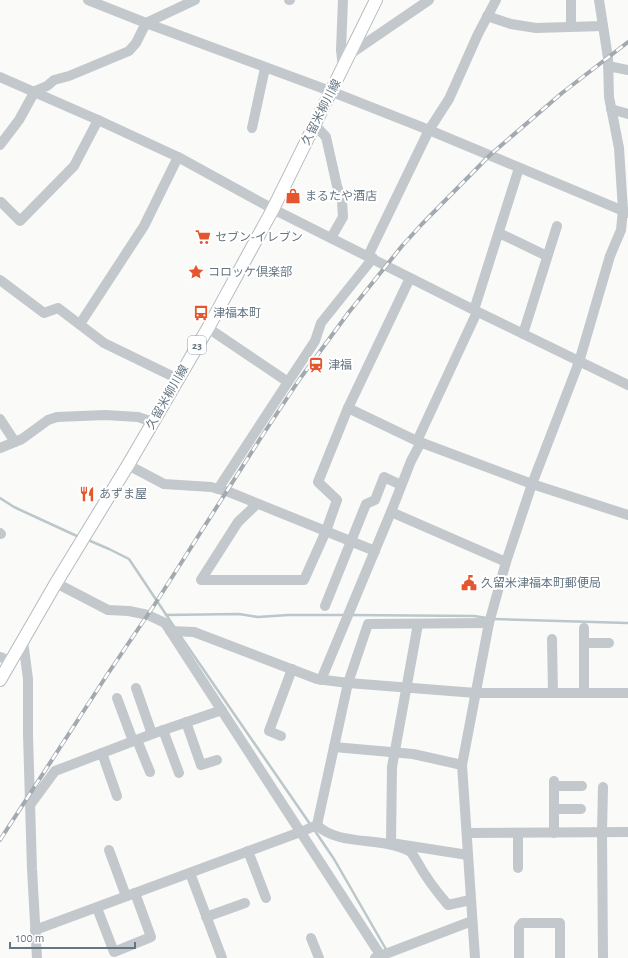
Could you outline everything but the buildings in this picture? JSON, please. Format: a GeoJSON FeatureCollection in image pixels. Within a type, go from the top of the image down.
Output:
{"type":"FeatureCollection","features":[{"type":"Feature","properties":{"kind":"main road","name":"久留米柳川線"},"geometry":{"type":"LineString","coordinates":[[0,680],[6,659],[23,641],[208,328],[273,209],[376,0]]}},
{"type":"Feature","properties":{"kind":"street"},"geometry":{"type":"LineString","coordinates":[[88,0],[265,68],[330,91],[626,211]]}},
{"type":"Feature","properties":{"kind":"street"},"geometry":{"type":"LineString","coordinates":[[0,145],[19,120],[35,91],[47,86],[54,80],[69,76],[128,51],[136,43],[146,23],[195,0]]}},
{"type":"Feature","properties":{"kind":"street"},"geometry":{"type":"LineString","coordinates":[[343,0],[341,50],[343,68]]}},
{"type":"Feature","properties":{"kind":"street"},"geometry":{"type":"LineString","coordinates":[[350,54],[430,0]]}},
{"type":"Feature","properties":{"kind":"street"},"geometry":{"type":"LineString","coordinates":[[218,489],[315,341],[321,323],[370,257],[429,130],[449,99],[478,34],[496,0]]}},
{"type":"Feature","properties":{"kind":"street"},"geometry":{"type":"LineString","coordinates":[[571,0],[571,27]]}},
{"type":"Feature","properties":{"kind":"street"},"geometry":{"type":"LineString","coordinates":[[475,958],[462,765],[489,623],[506,562],[532,484],[579,362],[610,256],[621,230],[626,211],[619,148],[609,97],[608,66],[599,0]]}},
{"type":"Feature","properties":{"kind":"street"},"geometry":{"type":"LineString","coordinates":[[487,16],[511,24],[536,28],[603,26]]}},
{"type":"Feature","properties":{"kind":"street"},"geometry":{"type":"LineString","coordinates":[[608,66],[628,70]]}},
{"type":"Feature","properties":{"kind":"street"},"geometry":{"type":"LineString","coordinates":[[252,128],[265,68]]}},
{"type":"Feature","properties":{"kind":"street"},"geometry":{"type":"LineString","coordinates":[[0,76],[178,157],[273,209],[476,311],[628,385]]}},
{"type":"Feature","properties":{"kind":"street"},"geometry":{"type":"LineString","coordinates":[[611,109],[628,114]]}},
{"type":"Feature","properties":{"kind":"street"},"geometry":{"type":"LineString","coordinates":[[0,203],[1,202],[20,221],[74,166],[98,120]]}},
{"type":"Feature","properties":{"kind":"street"},"geometry":{"type":"LineString","coordinates":[[314,124],[326,137],[342,201],[343,217],[331,238]]}},
{"type":"Feature","properties":{"kind":"street"},"geometry":{"type":"LineString","coordinates":[[80,324],[144,226],[178,157]]}},
{"type":"Feature","properties":{"kind":"street"},"geometry":{"type":"LineString","coordinates":[[322,680],[419,441],[476,311],[519,168]]}},
{"type":"Feature","properties":{"kind":"street"},"geometry":{"type":"LineString","coordinates":[[523,334],[557,226]]}},
{"type":"Feature","properties":{"kind":"street"},"geometry":{"type":"LineString","coordinates":[[499,233],[547,256]]}},
{"type":"Feature","properties":{"kind":"street"},"geometry":{"type":"LineString","coordinates":[[258,504],[238,522],[202,580],[304,580],[338,500],[318,482],[348,408],[410,278]]}},
{"type":"Feature","properties":{"kind":"street"},"geometry":{"type":"LineString","coordinates":[[0,280],[44,313],[58,308],[104,343],[178,379]]}},
{"type":"Feature","properties":{"kind":"street"},"geometry":{"type":"LineString","coordinates":[[208,328],[288,382]]}},
{"type":"Feature","properties":{"kind":"street"},"geometry":{"type":"LineString","coordinates":[[348,408],[419,441],[532,484],[628,515]]}},
{"type":"Feature","properties":{"kind":"street"},"geometry":{"type":"LineString","coordinates":[[0,448],[22,439],[48,420],[57,417],[105,415],[138,416],[153,422]]}},
{"type":"Feature","properties":{"kind":"street"},"geometry":{"type":"LineString","coordinates":[[0,419],[15,442]]}},
{"type":"Feature","properties":{"kind":"street"},"geometry":{"type":"LineString","coordinates":[[128,465],[164,484],[211,487],[218,489],[375,551]]}},
{"type":"Feature","properties":{"kind":"street"},"geometry":{"type":"LineString","coordinates":[[325,606],[366,504],[375,500],[384,477],[401,485]]}},
{"type":"Feature","properties":{"kind":"street"},"geometry":{"type":"LineString","coordinates":[[391,512],[506,562]]}},
{"type":"Feature","properties":{"kind":"street"},"geometry":{"type":"LineString","coordinates":[[56,583],[108,610],[129,611],[148,615],[165,623],[302,831],[378,957],[472,921]]}},
{"type":"Feature","properties":{"kind":"street"},"geometry":{"type":"LineString","coordinates":[[317,825],[348,683],[368,624],[489,623]]}},
{"type":"Feature","properties":{"kind":"street"},"geometry":{"type":"LineString","coordinates":[[391,843],[392,767],[418,624]]}},
{"type":"Feature","properties":{"kind":"street"},"geometry":{"type":"LineString","coordinates":[[584,628],[584,693]]}},
{"type":"Feature","properties":{"kind":"street"},"geometry":{"type":"LineString","coordinates":[[170,631],[194,632],[322,680],[476,693],[628,693]]}},
{"type":"Feature","properties":{"kind":"street"},"geometry":{"type":"LineString","coordinates":[[552,639],[553,693]]}},
{"type":"Feature","properties":{"kind":"street"},"geometry":{"type":"LineString","coordinates":[[23,641],[28,679],[30,805],[37,958]]}},
{"type":"Feature","properties":{"kind":"street"},"geometry":{"type":"LineString","coordinates":[[584,643],[609,643]]}},
{"type":"Feature","properties":{"kind":"street"},"geometry":{"type":"LineString","coordinates":[[281,736],[269,731],[292,669]]}},
{"type":"Feature","properties":{"kind":"street"},"geometry":{"type":"LineString","coordinates":[[136,688],[152,734]]}},
{"type":"Feature","properties":{"kind":"street"},"geometry":{"type":"LineString","coordinates":[[117,698],[150,772]]}},
{"type":"Feature","properties":{"kind":"street"},"geometry":{"type":"LineString","coordinates":[[30,805],[55,771],[135,740],[222,710]]}},
{"type":"Feature","properties":{"kind":"street"},"geometry":{"type":"LineString","coordinates":[[186,722],[201,766],[217,760]]}},
{"type":"Feature","properties":{"kind":"street"},"geometry":{"type":"LineString","coordinates":[[163,730],[179,773]]}},
{"type":"Feature","properties":{"kind":"street"},"geometry":{"type":"LineString","coordinates":[[334,747],[413,754],[462,765]]}},
{"type":"Feature","properties":{"kind":"street"},"geometry":{"type":"LineString","coordinates":[[102,753],[117,796]]}},
{"type":"Feature","properties":{"kind":"street"},"geometry":{"type":"LineString","coordinates":[[554,832],[554,783],[582,786]]}},
{"type":"Feature","properties":{"kind":"street"},"geometry":{"type":"LineString","coordinates":[[603,787],[603,958]]}},
{"type":"Feature","properties":{"kind":"street"},"geometry":{"type":"LineString","coordinates":[[554,810],[581,810]]}},
{"type":"Feature","properties":{"kind":"street"},"geometry":{"type":"LineString","coordinates":[[35,930],[317,825]]}},
{"type":"Feature","properties":{"kind":"street"},"geometry":{"type":"LineString","coordinates":[[317,825],[322,830],[334,835],[365,841],[391,843],[468,855]]}},
{"type":"Feature","properties":{"kind":"street"},"geometry":{"type":"LineString","coordinates":[[467,833],[628,832]]}},
{"type":"Feature","properties":{"kind":"street"},"geometry":{"type":"LineString","coordinates":[[518,833],[518,868]]}},
{"type":"Feature","properties":{"kind":"street"},"geometry":{"type":"LineString","coordinates":[[391,843],[411,851],[434,887],[448,905],[470,900]]}},
{"type":"Feature","properties":{"kind":"street"},"geometry":{"type":"LineString","coordinates":[[97,908],[114,952],[151,937],[109,850]]}},
{"type":"Feature","properties":{"kind":"street"},"geometry":{"type":"LineString","coordinates":[[248,851],[266,898]]}},
{"type":"Feature","properties":{"kind":"street"},"geometry":{"type":"LineString","coordinates":[[190,873],[222,958]]}},
{"type":"Feature","properties":{"kind":"street"},"geometry":{"type":"LineString","coordinates":[[206,916],[245,903]]}},
{"type":"Feature","properties":{"kind":"street"},"geometry":{"type":"LineString","coordinates":[[519,958],[519,926],[522,923],[560,923],[560,958]]}},
{"type":"Feature","properties":{"kind":"street"},"geometry":{"type":"LineString","coordinates":[[311,938],[319,958]]}},
{"type":"Feature","properties":{"kind":"waterway"},"geometry":{"type":"LineString","coordinates":[[0,498],[14,507],[79,537]]}},
{"type":"Feature","properties":{"kind":"waterway"},"geometry":{"type":"LineString","coordinates":[[88,540],[129,559],[175,628]]}},
{"type":"Feature","properties":{"kind":"waterway"},"geometry":{"type":"LineString","coordinates":[[166,615],[239,614],[258,617],[288,615],[345,615]]}},
{"type":"Feature","properties":{"kind":"waterway"},"geometry":{"type":"LineString","coordinates":[[350,615],[474,616],[487,618]]}},
{"type":"Feature","properties":{"kind":"waterway"},"geometry":{"type":"LineString","coordinates":[[494,619],[628,623]]}},
{"type":"Feature","properties":{"kind":"waterway"},"geometry":{"type":"LineString","coordinates":[[179,634],[310,824]]}},
{"type":"Feature","properties":{"kind":"waterway"},"geometry":{"type":"LineString","coordinates":[[313,828],[334,859],[387,951]]}},
{"type":"Feature","properties":{"kind":"railway"},"geometry":{"type":"LineString","coordinates":[[0,840],[155,604],[260,439],[299,380],[349,312],[402,246],[490,155],[562,93],[628,42]]}},
{"type":"Feature","properties":{"kind":"place","name":"まるたや酒店"},"geometry":{"type":"Point","coordinates":[293,196]}},
{"type":"Feature","properties":{"kind":"place","name":"セブン-イレブン"},"geometry":{"type":"Point","coordinates":[203,237]}},
{"type":"Feature","properties":{"kind":"place","name":"コロッケ倶楽部"},"geometry":{"type":"Point","coordinates":[196,272]}},
{"type":"Feature","properties":{"kind":"place","name":"津福本町"},"geometry":{"type":"Point","coordinates":[201,313]}},
{"type":"Feature","properties":{"kind":"place","name":"津福"},"geometry":{"type":"Point","coordinates":[316,365]}},
{"type":"Feature","properties":{"kind":"place","name":"あずま屋"},"geometry":{"type":"Point","coordinates":[87,494]}},
{"type":"Feature","properties":{"kind":"place","name":"久留米津福本町郵便局"},"geometry":{"type":"Point","coordinates":[469,583]}}]}
